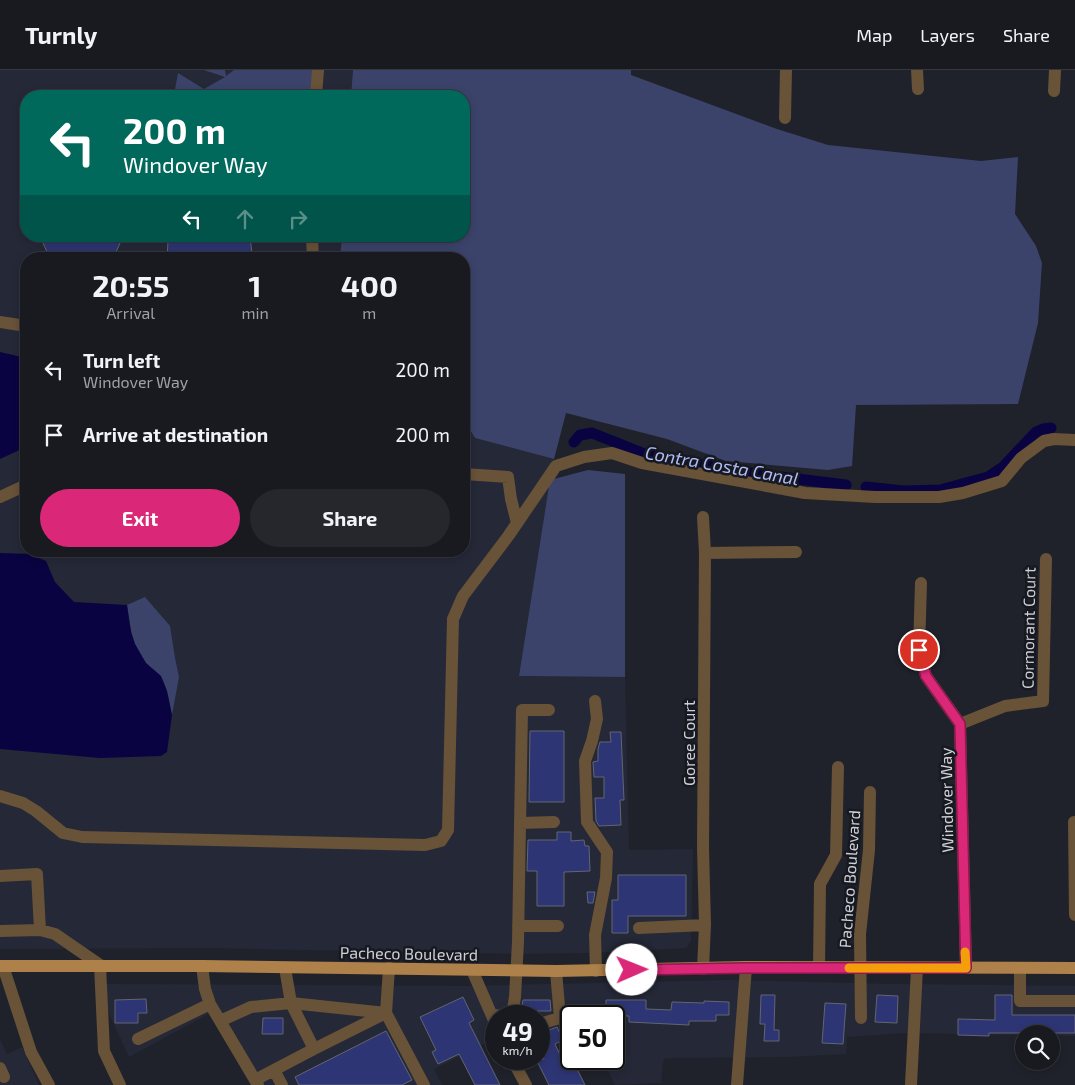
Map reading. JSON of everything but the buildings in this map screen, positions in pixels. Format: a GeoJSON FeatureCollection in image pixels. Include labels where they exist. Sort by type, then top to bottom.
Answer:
{"type":"FeatureCollection","features":[{"type":"Feature","properties":{"kind":"main road","name":"Pacheco Boulevard"},"geometry":{"type":"LineString","coordinates":[[2,966],[100,965],[516,971],[818,967],[1075,968]]}},
{"type":"Feature","properties":{"kind":"street"},"geometry":{"type":"LineString","coordinates":[[316,90],[318,70]]}},
{"type":"Feature","properties":{"kind":"street"},"geometry":{"type":"LineString","coordinates":[[785,118],[786,70]]}},
{"type":"Feature","properties":{"kind":"street"},"geometry":{"type":"LineString","coordinates":[[917,70],[918,89]]}},
{"type":"Feature","properties":{"kind":"street"},"geometry":{"type":"LineString","coordinates":[[1054,91],[1055,70]]}},
{"type":"Feature","properties":{"kind":"street"},"geometry":{"type":"LineString","coordinates":[[0,322],[20,325]]}},
{"type":"Feature","properties":{"kind":"street"},"geometry":{"type":"LineString","coordinates":[[0,796],[22,802],[63,833],[82,837],[425,845],[442,841],[448,830],[453,619],[463,596],[556,466],[584,457],[612,453],[642,463],[805,493],[876,497],[939,497],[962,493],[1002,481],[1021,458],[1044,441],[1054,439],[1075,440]]}},
{"type":"Feature","properties":{"kind":"street"},"geometry":{"type":"LineString","coordinates":[[470,474],[508,477],[517,523]]}},
{"type":"Feature","properties":{"kind":"street"},"geometry":{"type":"LineString","coordinates":[[0,497],[20,488]]}},
{"type":"Feature","properties":{"kind":"street","name":"Goree Court"},"geometry":{"type":"LineString","coordinates":[[703,517],[705,553],[703,968]]}},
{"type":"Feature","properties":{"kind":"street"},"geometry":{"type":"LineString","coordinates":[[705,553],[796,552]]}},
{"type":"Feature","properties":{"kind":"street","name":"Cormorant Court"},"geometry":{"type":"LineString","coordinates":[[960,724],[1005,706],[1043,701],[1046,559]]}},
{"type":"Feature","properties":{"kind":"street","name":"Windover Way"},"geometry":{"type":"LineString","coordinates":[[922,583],[919,650],[926,676],[960,724],[966,968]]}},
{"type":"Feature","properties":{"kind":"street"},"geometry":{"type":"LineString","coordinates":[[595,701],[597,719],[585,761],[587,822],[607,852],[606,878],[595,935],[596,971]]}},
{"type":"Feature","properties":{"kind":"street"},"geometry":{"type":"LineString","coordinates":[[514,1005],[518,926],[522,710],[549,710]]}},
{"type":"Feature","properties":{"kind":"street","name":"Pacheco Boulevard"},"geometry":{"type":"LineString","coordinates":[[818,967],[820,884],[836,855],[838,767]]}},
{"type":"Feature","properties":{"kind":"street","name":"Pacheco Boulevard"},"geometry":{"type":"LineString","coordinates":[[860,968],[860,934],[869,850],[870,792]]}},
{"type":"Feature","properties":{"kind":"street"},"geometry":{"type":"LineString","coordinates":[[520,823],[554,822]]}},
{"type":"Feature","properties":{"kind":"street"},"geometry":{"type":"LineString","coordinates":[[1074,822],[1075,915]]}},
{"type":"Feature","properties":{"kind":"street"},"geometry":{"type":"LineString","coordinates":[[0,876],[37,874],[40,930]]}},
{"type":"Feature","properties":{"kind":"street"},"geometry":{"type":"LineString","coordinates":[[638,928],[704,925]]}},
{"type":"Feature","properties":{"kind":"street"},"geometry":{"type":"LineString","coordinates":[[518,926],[558,926]]}},
{"type":"Feature","properties":{"kind":"street"},"geometry":{"type":"LineString","coordinates":[[0,931],[40,930],[55,934],[100,965],[104,1051],[120,1085]]}},
{"type":"Feature","properties":{"kind":"street"},"geometry":{"type":"LineString","coordinates":[[2,966],[31,1052],[49,1085]]}},
{"type":"Feature","properties":{"kind":"street"},"geometry":{"type":"LineString","coordinates":[[202,966],[205,988],[210,1004],[256,1082],[274,1070],[386,1013]]}},
{"type":"Feature","properties":{"kind":"street"},"geometry":{"type":"LineString","coordinates":[[285,968],[291,1003],[314,1049]]}},
{"type":"Feature","properties":{"kind":"street"},"geometry":{"type":"LineString","coordinates":[[389,968],[386,1013],[424,1085]]}},
{"type":"Feature","properties":{"kind":"street"},"geometry":{"type":"LineString","coordinates":[[737,1085],[746,968]]}},
{"type":"Feature","properties":{"kind":"street"},"geometry":{"type":"LineString","coordinates":[[860,968],[861,1018]]}},
{"type":"Feature","properties":{"kind":"street"},"geometry":{"type":"LineString","coordinates":[[911,1085],[917,968]]}},
{"type":"Feature","properties":{"kind":"street"},"geometry":{"type":"LineString","coordinates":[[1020,968],[1020,1001],[1075,1001]]}},
{"type":"Feature","properties":{"kind":"street"},"geometry":{"type":"LineString","coordinates":[[472,970],[487,1005]]}},
{"type":"Feature","properties":{"kind":"street"},"geometry":{"type":"LineString","coordinates":[[550,1021],[560,1018],[556,971]]}},
{"type":"Feature","properties":{"kind":"street"},"geometry":{"type":"LineString","coordinates":[[220,1021],[250,1007],[291,1003],[386,1013]]}},
{"type":"Feature","properties":{"kind":"street"},"geometry":{"type":"LineString","coordinates":[[138,1039],[210,1004]]}},
{"type":"Feature","properties":{"kind":"street"},"geometry":{"type":"LineString","coordinates":[[274,1070],[282,1085]]}},
{"type":"Feature","properties":{"kind":"street"},"geometry":{"type":"LineString","coordinates":[[518,1070],[526,1085]]}},
{"type":"Feature","properties":{"kind":"shaded area"},"geometry":{"type":"Polygon","coordinates":[[[0,70],[353,70],[351,90],[20,90],[20,242],[341,242],[341,252],[20,252],[20,557],[470,557],[470,430],[475,438],[554,459],[519,676],[625,677],[629,850],[693,849],[691,941],[686,948],[591,953],[517,954],[207,948],[0,949],[0,70]]]}},
{"type":"Feature","properties":{"kind":"shaded area"},"geometry":{"type":"Polygon","coordinates":[[[204,70],[225,70],[226,76],[234,70],[318,70],[316,90],[204,89],[225,77],[204,70]]]}},
{"type":"Feature","properties":{"kind":"shaded area"},"geometry":{"type":"Polygon","coordinates":[[[353,70],[631,70],[631,75],[777,129],[828,145],[981,161],[1018,157],[1015,214],[1036,246],[1042,263],[1038,323],[1018,404],[856,405],[852,466],[828,470],[726,461],[667,439],[566,413],[554,459],[475,438],[470,430],[470,252],[341,252],[341,242],[470,242],[470,90],[351,90],[353,70]]]}},
{"type":"Feature","properties":{"kind":"shaded area"},"geometry":{"type":"Polygon","coordinates":[[[178,73],[204,89],[175,90],[178,73]]]}},
{"type":"Feature","properties":{"kind":"shaded area"},"geometry":{"type":"Polygon","coordinates":[[[0,352],[20,357],[20,450],[0,459],[0,352]]]}},
{"type":"Feature","properties":{"kind":"shaded area"},"geometry":{"type":"Polygon","coordinates":[[[588,470],[625,474],[625,677],[519,676],[550,480],[588,470]]]}},
{"type":"Feature","properties":{"kind":"shaded area"},"geometry":{"type":"Polygon","coordinates":[[[0,553],[20,554],[20,557],[36,557],[46,561],[55,582],[74,602],[127,605],[131,632],[135,644],[146,663],[161,676],[167,691],[172,715],[167,752],[161,756],[100,758],[0,749],[0,553]]]}},
{"type":"Feature","properties":{"kind":"shaded area"},"geometry":{"type":"Polygon","coordinates":[[[145,597],[170,626],[179,677],[172,715],[163,681],[160,675],[142,658],[135,644],[131,628],[127,605],[145,597]]]}},
{"type":"Feature","properties":{"kind":"shaded area"},"geometry":{"type":"Polygon","coordinates":[[[729,980],[1075,986],[1075,1036],[1060,1035],[1060,1025],[1015,1025],[1015,1035],[905,1033],[847,1037],[846,1054],[786,1057],[665,1058],[661,1083],[615,1085],[608,1070],[625,1070],[625,1005],[560,1005],[560,1042],[550,1046],[550,1005],[485,1005],[485,1044],[434,1069],[442,1085],[257,1085],[214,1011],[129,1057],[106,1007],[103,984],[461,986],[729,980]]]}},
{"type":"Feature","properties":{"kind":"shaded area"},"geometry":{"type":"Polygon","coordinates":[[[0,1039],[7,1054],[22,1047],[39,1085],[0,1085],[0,1039]]]}},
{"type":"Feature","properties":{"kind":"waterway","name":"Contra Costa Canal"},"geometry":{"type":"LineString","coordinates":[[866,487],[904,491],[940,490],[988,477],[1003,467],[1036,432],[1051,428]]}},
{"type":"Feature","properties":{"kind":"waterway","name":"Contra Costa Canal"},"geometry":{"type":"LineString","coordinates":[[574,442],[580,435],[592,433],[650,456],[757,474],[846,485]]}},
{"type":"Feature","properties":{"kind":"slow traffic"},"geometry":{"type":"LineString","coordinates":[[849,968],[966,968],[965,952]]}},
{"type":"Feature","properties":{"kind":"route"},"geometry":{"type":"LineString","coordinates":[[632,970],[966,968],[960,724],[926,676],[919,650]]}}]}
